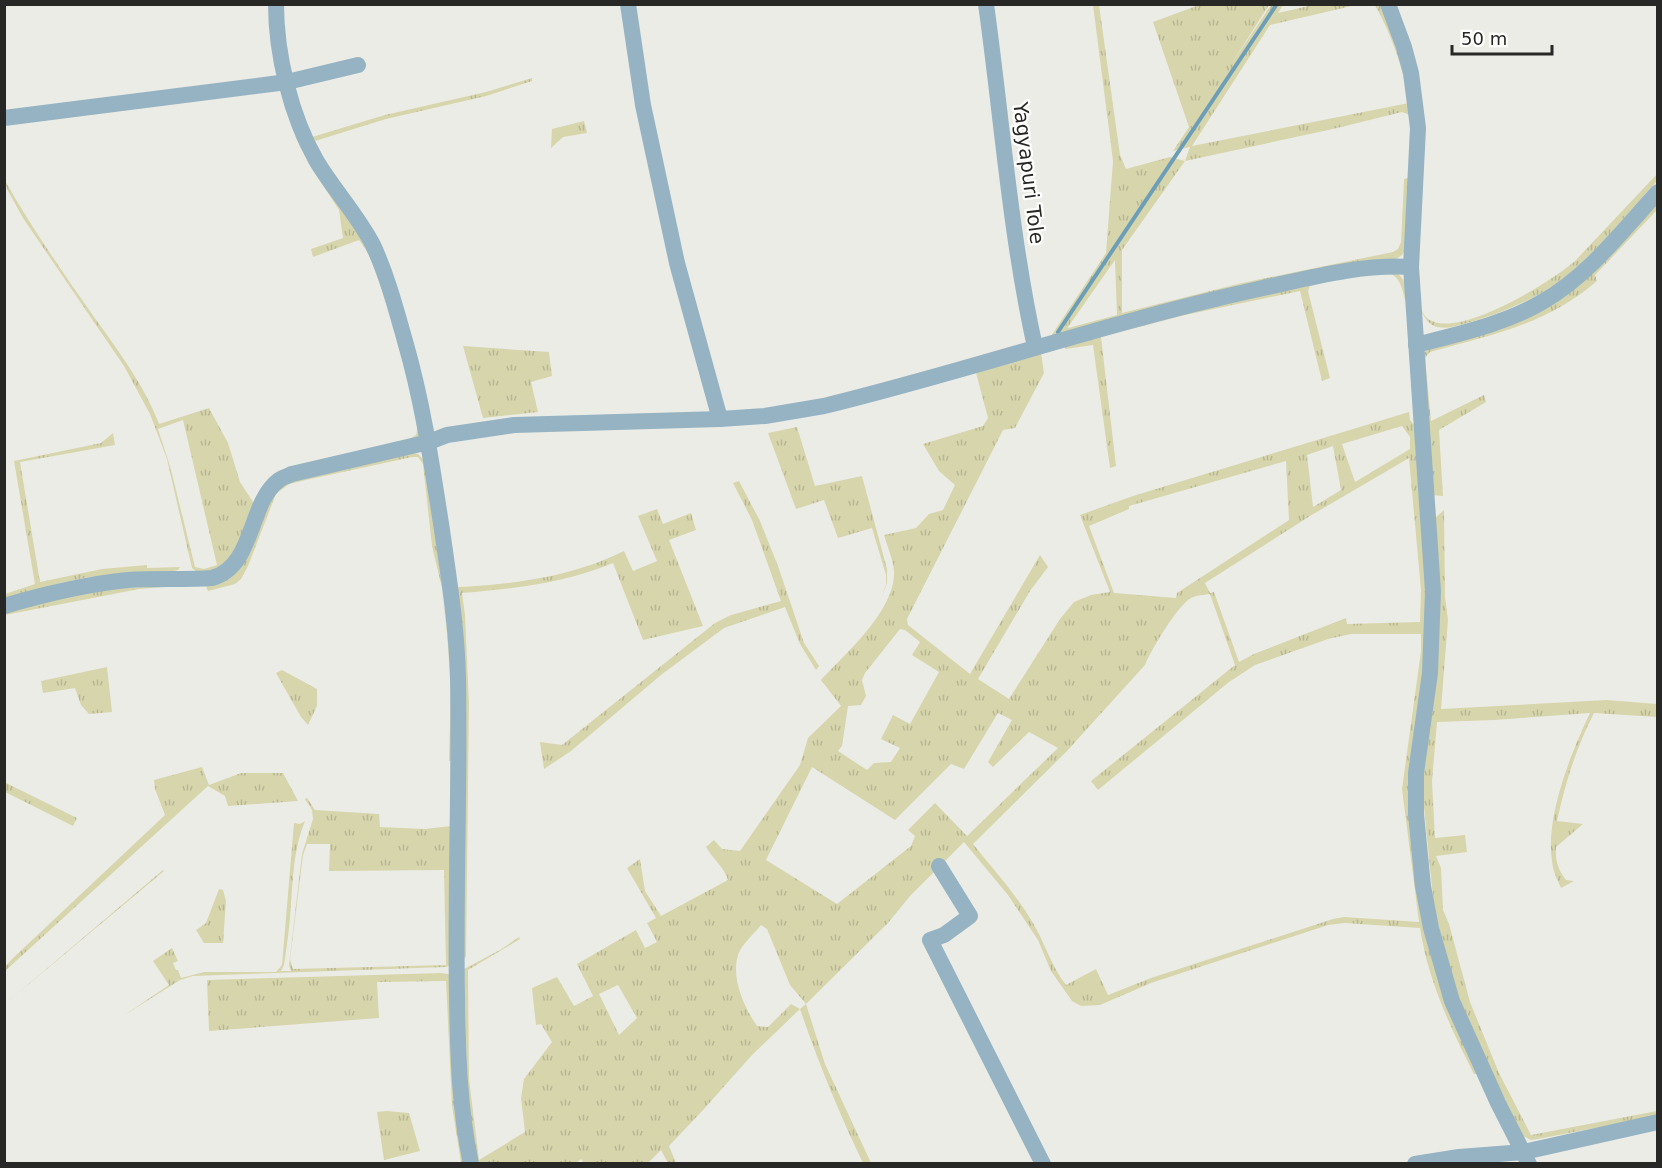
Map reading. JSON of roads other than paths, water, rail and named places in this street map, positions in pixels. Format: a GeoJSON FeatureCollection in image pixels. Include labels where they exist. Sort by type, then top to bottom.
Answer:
{"type":"FeatureCollection","features":[{"type":"Feature","properties":{"kind":"street"},"geometry":{"type":"LineString","coordinates":[[276,4],[279,44],[293,107],[304,137],[373,245],[384,272],[414,374],[429,442],[450,585],[458,677],[456,824],[458,1035],[461,1098],[471,1164]]}},
{"type":"Feature","properties":{"kind":"street"},"geometry":{"type":"LineString","coordinates":[[628,4],[643,105],[670,230],[720,419]]}},
{"type":"Feature","properties":{"kind":"street","name":"Yagyapuri Tole"},"geometry":{"type":"LineString","coordinates":[[986,4],[1000,109],[1008,195],[1035,346]]}},
{"type":"Feature","properties":{"kind":"street"},"geometry":{"type":"LineString","coordinates":[[1388,4],[1411,73],[1418,128],[1411,267],[1432,591],[1430,673],[1416,773],[1416,814],[1423,886],[1434,938],[1452,1001],[1498,1103],[1527,1158]]}},
{"type":"Feature","properties":{"kind":"street"},"geometry":{"type":"LineString","coordinates":[[4,118],[287,82],[358,66]]}},
{"type":"Feature","properties":{"kind":"street"},"geometry":{"type":"LineString","coordinates":[[1416,345],[1497,322],[1541,303],[1568,286],[1603,253],[1658,192]]}},
{"type":"Feature","properties":{"kind":"street"},"geometry":{"type":"LineString","coordinates":[[4,606],[69,589],[128,580],[220,576],[234,565],[263,502],[279,480],[292,474],[429,442],[447,435],[514,425],[765,416],[824,406],[1212,299],[1351,269],[1383,265],[1411,267]]}},
{"type":"Feature","properties":{"kind":"street"},"geometry":{"type":"LineString","coordinates":[[939,867],[970,916],[944,935],[930,940],[1043,1164]]}},
{"type":"Feature","properties":{"kind":"street"},"geometry":{"type":"LineString","coordinates":[[1415,1164],[1459,1157],[1527,1158],[1658,1122]]}},
{"type":"Feature","properties":{"kind":"waterway"},"geometry":{"type":"LineString","coordinates":[[1058,332],[1277,4]]}}]}
